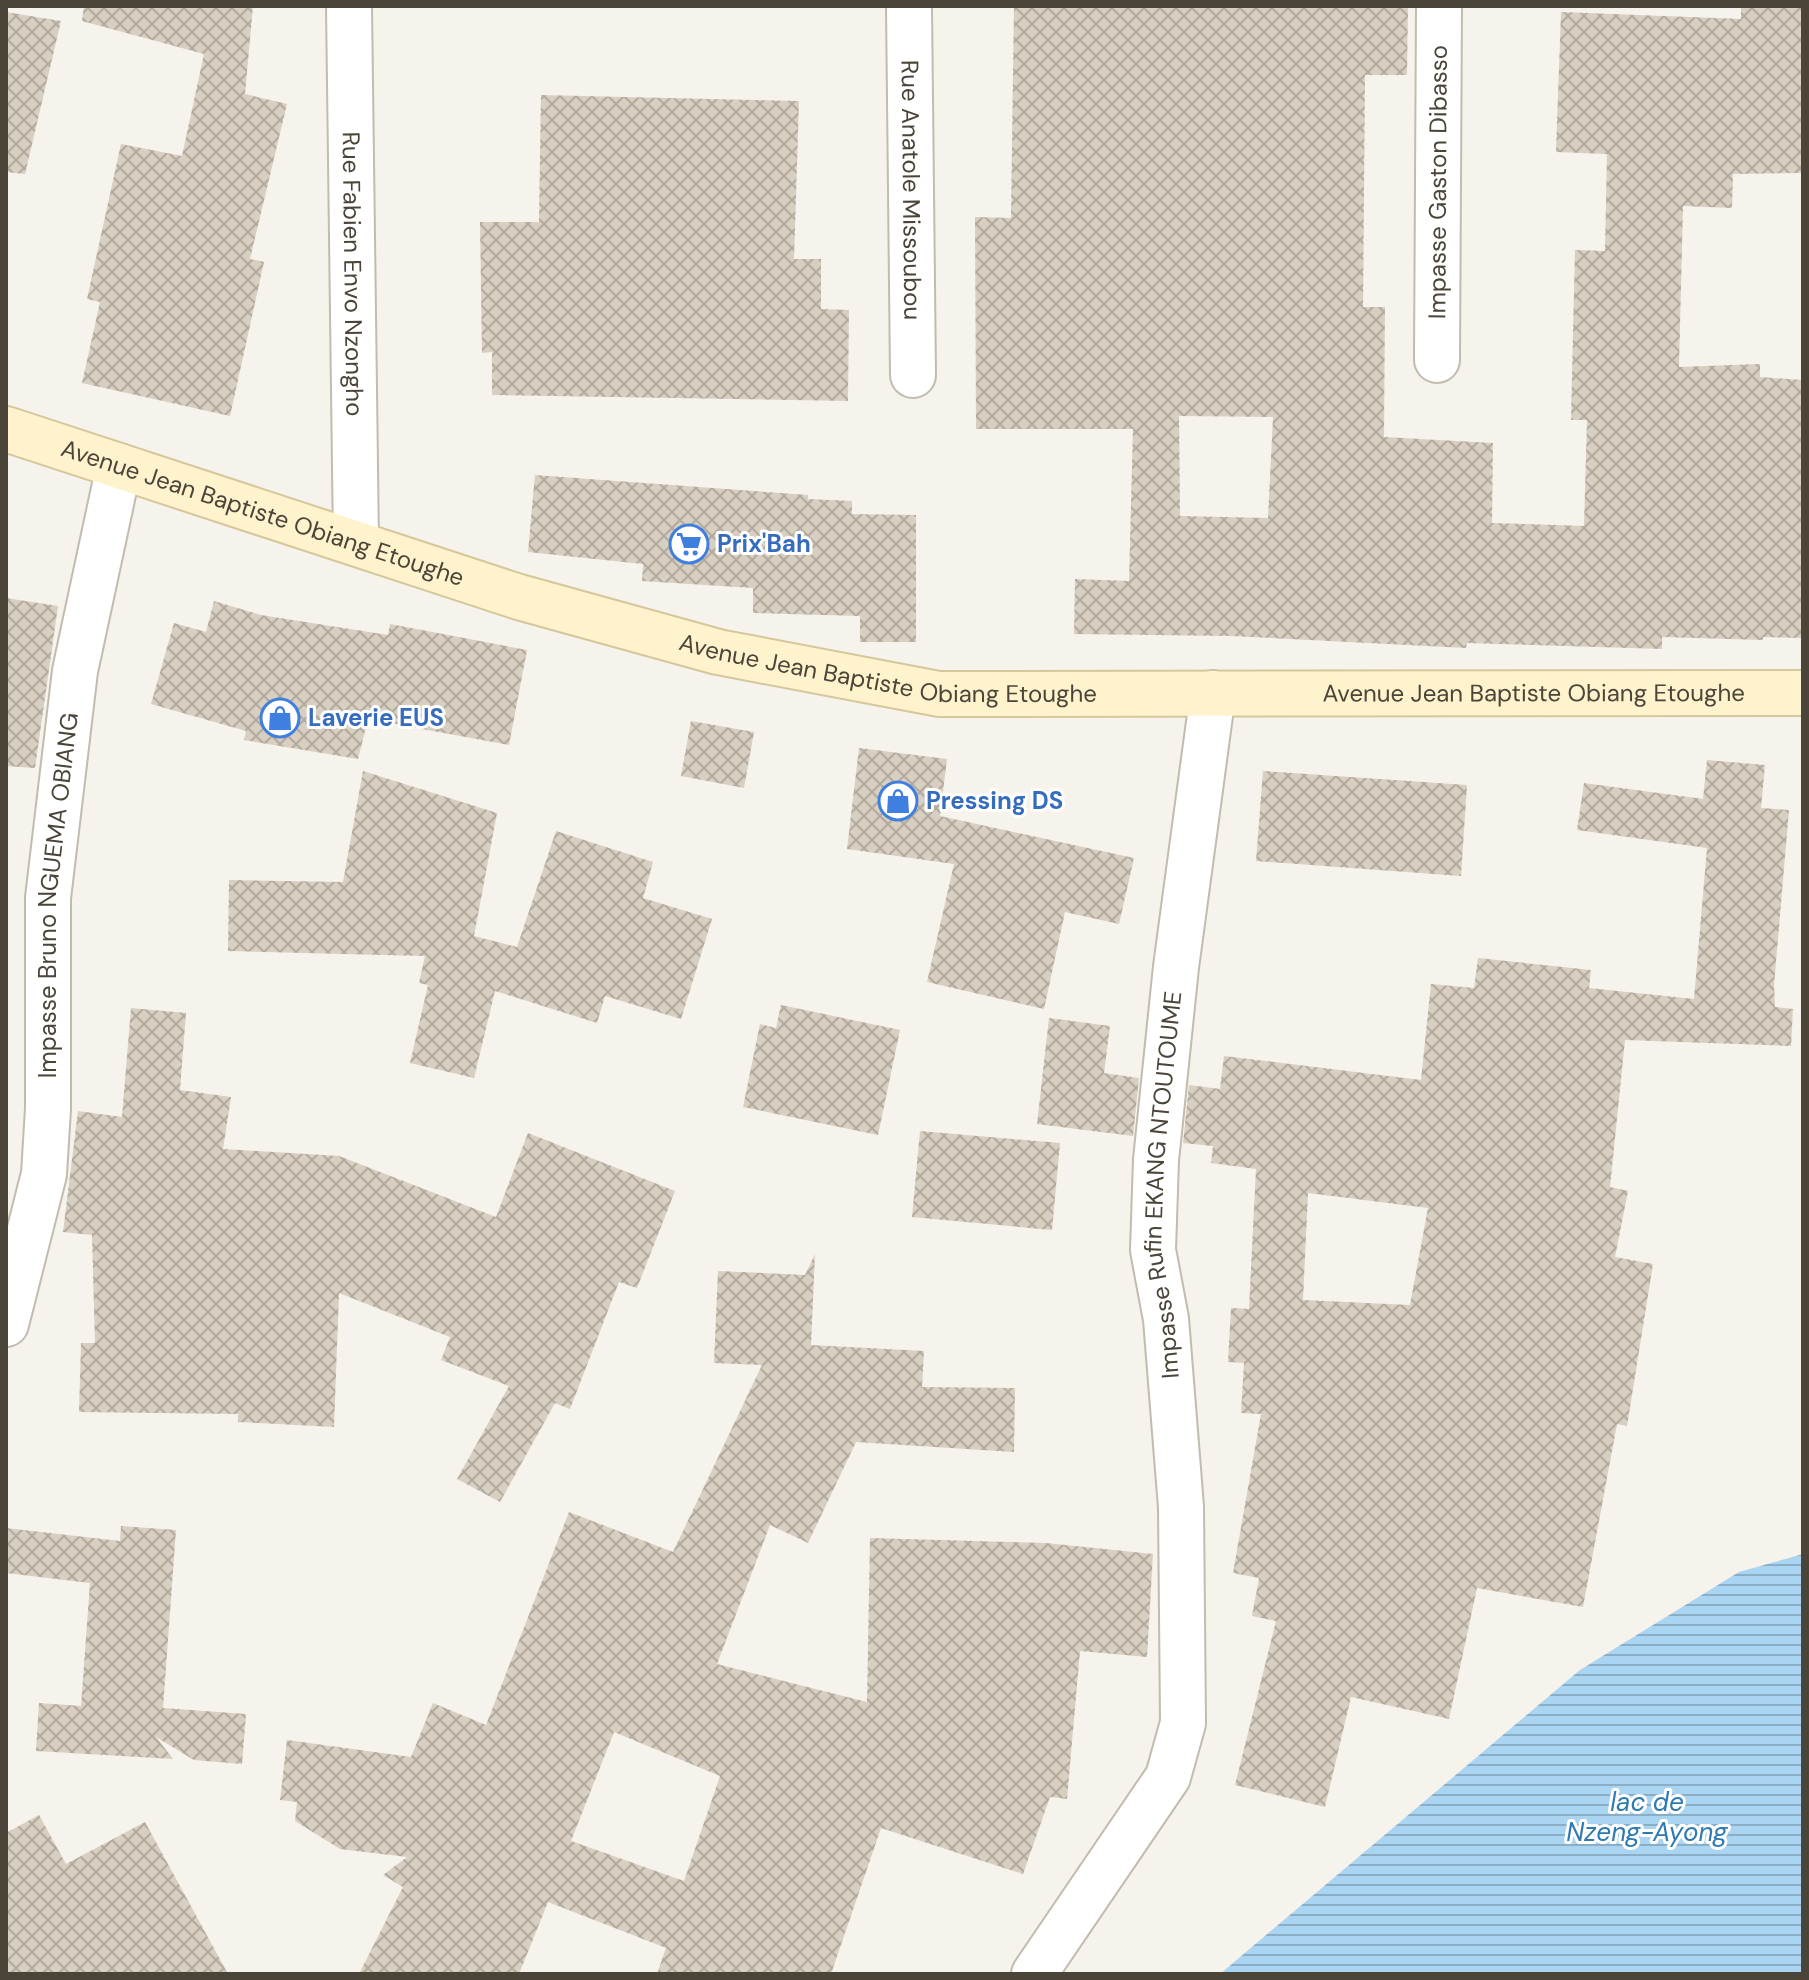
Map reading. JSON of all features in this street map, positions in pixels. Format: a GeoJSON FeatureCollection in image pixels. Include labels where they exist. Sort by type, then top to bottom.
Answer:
{"type":"FeatureCollection","features":[{"type":"Feature","properties":{"kind":"street","name":"Rue Fabien Envo Nzongho"},"geometry":{"type":"LineString","coordinates":[[349,6],[356,543]]}},
{"type":"Feature","properties":{"kind":"street","name":"Rue Anatole Missoubou"},"geometry":{"type":"LineString","coordinates":[[909,6],[913,375]]}},
{"type":"Feature","properties":{"kind":"street","name":"Impasse Gaston Dibasso"},"geometry":{"type":"LineString","coordinates":[[1437,360],[1439,6]]}},
{"type":"Feature","properties":{"kind":"street","name":"Avenue Jean Baptiste Obiang Etoughe"},"geometry":{"type":"LineString","coordinates":[[6,429],[519,597],[718,652],[939,694],[1803,693]]}},
{"type":"Feature","properties":{"kind":"street","name":"Impasse Bruno NGUEMA OBIANG"},"geometry":{"type":"LineString","coordinates":[[6,1324],[44,1174],[48,1109],[50,884],[75,671],[119,466]]}},
{"type":"Feature","properties":{"kind":"street","name":"Impasse Rufin EKANG NTOUTOUME"},"geometry":{"type":"LineString","coordinates":[[1034,1974],[1168,1777],[1183,1723],[1181,1507],[1166,1319],[1153,1250],[1156,1160],[1174,981],[1213,693]]}},
{"type":"Feature","properties":{"kind":"water","name":"lac de Nzeng-Ayong"},"geometry":{"type":"Polygon","coordinates":[[[1803,1554],[1803,1974],[1220,1974],[1580,1670],[1739,1572],[1803,1554]]]}},
{"type":"Feature","properties":{"kind":"building"},"geometry":{"type":"Polygon","coordinates":[[[84,6],[253,6],[245,94],[287,104],[250,259],[264,262],[230,416],[82,383],[100,302],[87,299],[121,144],[182,156],[204,54],[82,21],[84,6]]]}},
{"type":"Feature","properties":{"kind":"building"},"geometry":{"type":"Polygon","coordinates":[[[1014,6],[1408,6],[1407,75],[1365,75],[1363,307],[1385,307],[1384,437],[1493,443],[1492,523],[1584,526],[1587,420],[1571,420],[1575,250],[1605,251],[1607,154],[1556,152],[1561,12],[1741,19],[1741,6],[1803,6],[1803,173],[1733,174],[1732,208],[1683,206],[1679,367],[1760,364],[1760,377],[1803,380],[1803,638],[1662,637],[1662,649],[1467,643],[1466,648],[1231,636],[1074,634],[1075,579],[1129,581],[1133,429],[976,429],[975,217],[1011,218],[1014,6]],[[1179,416],[1180,516],[1268,518],[1273,417],[1179,416]]]}},
{"type":"Feature","properties":{"kind":"building"},"geometry":{"type":"Polygon","coordinates":[[[6,12],[61,21],[25,174],[6,172],[6,12]]]}},
{"type":"Feature","properties":{"kind":"building"},"geometry":{"type":"Polygon","coordinates":[[[541,95],[799,101],[794,259],[821,259],[821,309],[849,310],[848,401],[492,395],[492,352],[482,353],[480,222],[539,222],[541,95]]]}},
{"type":"Feature","properties":{"kind":"building"},"geometry":{"type":"Polygon","coordinates":[[[535,475],[808,495],[808,499],[852,501],[852,514],[916,515],[916,642],[860,642],[860,616],[753,613],[753,588],[642,581],[643,564],[528,552],[535,475]]]}},
{"type":"Feature","properties":{"kind":"building"},"geometry":{"type":"Polygon","coordinates":[[[6,598],[58,606],[35,768],[6,766],[6,598]]]}},
{"type":"Feature","properties":{"kind":"building"},"geometry":{"type":"Polygon","coordinates":[[[214,601],[261,615],[388,635],[390,624],[527,650],[509,745],[368,719],[358,759],[244,740],[246,731],[151,704],[174,623],[206,632],[214,601]]]}},
{"type":"Feature","properties":{"kind":"building"},"geometry":{"type":"Polygon","coordinates":[[[691,721],[754,732],[744,788],[681,776],[691,721]]]}},
{"type":"Feature","properties":{"kind":"building"},"geometry":{"type":"Polygon","coordinates":[[[859,748],[947,759],[940,816],[1134,858],[1119,924],[1065,912],[1044,1009],[927,982],[954,864],[847,849],[859,748]]]}},
{"type":"Feature","properties":{"kind":"building"},"geometry":{"type":"Polygon","coordinates":[[[1707,760],[1765,765],[1761,808],[1789,810],[1774,985],[1775,1007],[1793,1009],[1791,1046],[1625,1040],[1610,1187],[1628,1191],[1615,1257],[1653,1264],[1627,1426],[1617,1424],[1583,1607],[1477,1588],[1449,1719],[1351,1697],[1325,1807],[1235,1785],[1276,1621],[1252,1616],[1259,1578],[1233,1573],[1261,1414],[1241,1413],[1244,1363],[1228,1362],[1231,1308],[1249,1309],[1256,1169],[1211,1163],[1213,1146],[1183,1143],[1189,1085],[1220,1089],[1224,1056],[1421,1080],[1431,984],[1474,988],[1478,958],[1591,970],[1589,988],[1694,999],[1707,848],[1577,830],[1584,783],[1703,799],[1707,760]],[[1308,1193],[1303,1300],[1410,1305],[1428,1208],[1308,1193]]]}},
{"type":"Feature","properties":{"kind":"building"},"geometry":{"type":"Polygon","coordinates":[[[363,771],[497,813],[474,936],[517,947],[556,831],[653,862],[643,898],[712,919],[681,1019],[605,996],[597,1023],[495,991],[474,1078],[410,1063],[428,985],[419,983],[425,956],[228,951],[229,880],[343,882],[363,771]]]}},
{"type":"Feature","properties":{"kind":"building"},"geometry":{"type":"Polygon","coordinates":[[[1263,771],[1467,785],[1461,876],[1256,861],[1263,771]]]}},
{"type":"Feature","properties":{"kind":"building"},"geometry":{"type":"Polygon","coordinates":[[[781,1005],[900,1030],[878,1135],[743,1107],[760,1024],[776,1028],[781,1005]]]}},
{"type":"Feature","properties":{"kind":"building"},"geometry":{"type":"Polygon","coordinates":[[[131,1008],[186,1013],[180,1090],[231,1097],[223,1149],[339,1156],[496,1217],[528,1133],[675,1191],[637,1288],[619,1282],[570,1409],[555,1403],[500,1502],[457,1479],[509,1386],[441,1360],[450,1337],[339,1293],[334,1427],[238,1422],[238,1414],[79,1412],[81,1343],[95,1343],[92,1235],[63,1232],[78,1111],[122,1117],[131,1008]]]}},
{"type":"Feature","properties":{"kind":"building"},"geometry":{"type":"Polygon","coordinates":[[[1049,1018],[1110,1026],[1104,1073],[1139,1078],[1133,1136],[1037,1124],[1049,1018]]]}},
{"type":"Feature","properties":{"kind":"building"},"geometry":{"type":"Polygon","coordinates":[[[920,1131],[1060,1143],[1052,1230],[912,1217],[920,1131]]]}},
{"type":"Feature","properties":{"kind":"building"},"geometry":{"type":"Polygon","coordinates":[[[815,1254],[811,1345],[924,1351],[922,1387],[1015,1388],[1014,1452],[856,1442],[808,1543],[770,1525],[717,1664],[867,1702],[870,1538],[1046,1543],[1153,1554],[1147,1657],[1080,1651],[1067,1799],[1050,1797],[1023,1874],[881,1828],[831,1974],[657,1974],[666,1948],[548,1902],[519,1974],[359,1974],[403,1887],[383,1875],[407,1857],[340,1849],[295,1821],[297,1802],[280,1800],[287,1740],[411,1757],[433,1703],[486,1725],[569,1512],[673,1552],[762,1365],[714,1363],[718,1271],[805,1275],[815,1254]],[[614,1732],[571,1841],[684,1881],[720,1776],[614,1732]]]}},
{"type":"Feature","properties":{"kind":"building"},"geometry":{"type":"Polygon","coordinates":[[[121,1526],[176,1530],[163,1708],[246,1714],[242,1764],[194,1760],[156,1737],[173,1759],[36,1751],[39,1703],[81,1706],[90,1583],[6,1573],[6,1528],[120,1541],[121,1526]]]}},
{"type":"Feature","properties":{"kind":"building"},"geometry":{"type":"Polygon","coordinates":[[[39,1815],[66,1864],[145,1822],[228,1974],[6,1974],[6,1833],[39,1815]]]}},
{"type":"Feature","properties":{"kind":"place","name":"Prix'Bah"},"geometry":{"type":"Point","coordinates":[689,544]}},
{"type":"Feature","properties":{"kind":"place","name":"Laverie EUS"},"geometry":{"type":"Point","coordinates":[280,718]}},
{"type":"Feature","properties":{"kind":"place","name":"Pressing DS"},"geometry":{"type":"Point","coordinates":[898,801]}}]}
